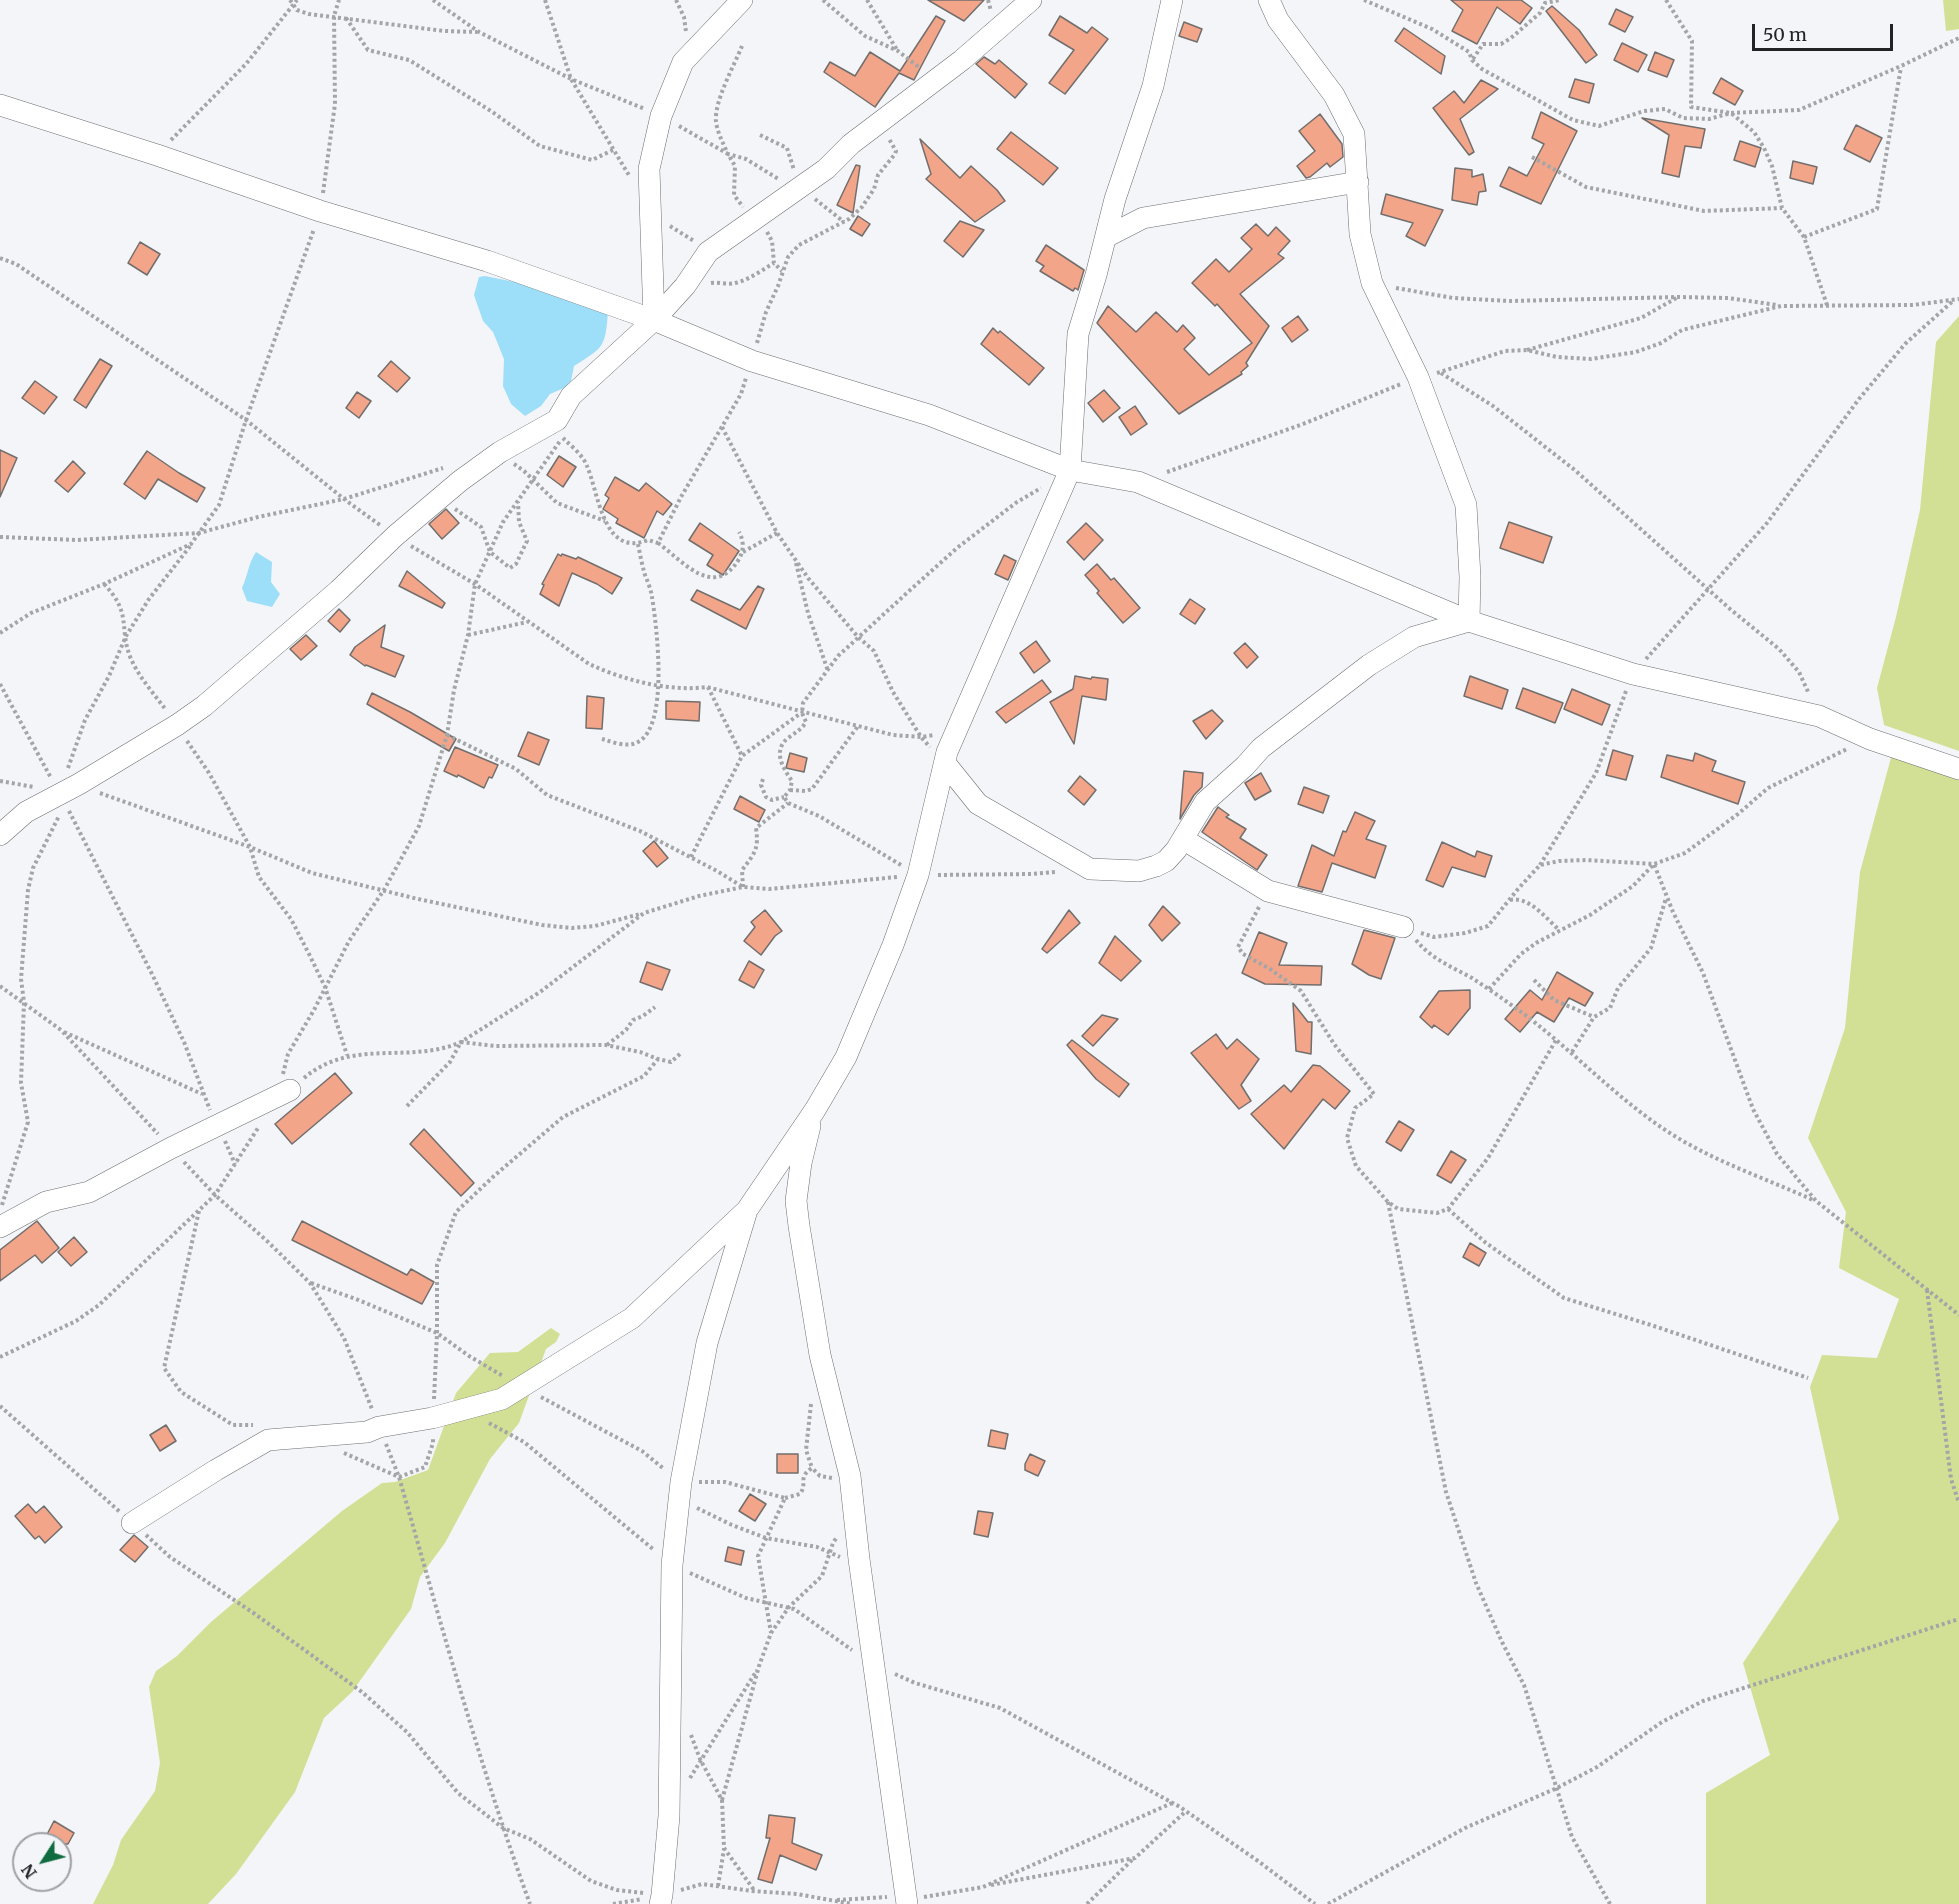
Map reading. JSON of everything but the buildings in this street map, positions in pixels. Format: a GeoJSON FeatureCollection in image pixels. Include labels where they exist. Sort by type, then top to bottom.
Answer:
{"type":"FeatureCollection","features":[{"type":"Feature","properties":{"kind":"street"},"geometry":{"type":"LineString","coordinates":[[654,320],[649,169],[661,116],[683,63],[742,0]]}},
{"type":"Feature","properties":{"kind":"street"},"geometry":{"type":"LineString","coordinates":[[0,835],[26,812],[177,725],[204,706],[339,590],[394,536],[445,494],[500,452],[557,420],[571,396],[654,320],[685,286],[708,252],[826,169],[851,144],[939,78],[1031,0]]}},
{"type":"Feature","properties":{"kind":"street"},"geometry":{"type":"LineString","coordinates":[[132,1523],[268,1440],[367,1432],[380,1427],[432,1418],[502,1399],[632,1318],[747,1210],[815,1110],[846,1057],[893,945],[918,875],[955,731],[1070,470],[1078,334],[1115,199],[1153,86],[1172,0]]}},
{"type":"Feature","properties":{"kind":"street"},"geometry":{"type":"LineString","coordinates":[[1269,0],[1278,20],[1334,95],[1354,134],[1360,234],[1372,283],[1418,376],[1466,505],[1470,577],[1469,621]]}},
{"type":"Feature","properties":{"kind":"street"},"geometry":{"type":"LineString","coordinates":[[0,105],[157,155],[320,211],[487,261],[654,320],[752,361],[929,416],[1070,470],[1138,482],[1469,621],[1633,674],[1819,716],[1870,739],[1959,770]]}},
{"type":"Feature","properties":{"kind":"street"},"geometry":{"type":"LineString","coordinates":[[1106,237],[1143,218],[1358,182]]}},
{"type":"Feature","properties":{"kind":"street"},"geometry":{"type":"LineString","coordinates":[[945,763],[978,804],[1090,869],[1139,872],[1166,861],[1183,839],[1204,802],[1245,766],[1261,748],[1368,665],[1414,637],[1469,621]]}},
{"type":"Feature","properties":{"kind":"street"},"geometry":{"type":"LineString","coordinates":[[1183,839],[1268,891],[1403,927]]}},
{"type":"Feature","properties":{"kind":"street"},"geometry":{"type":"LineString","coordinates":[[0,1227],[46,1202],[89,1192],[171,1148],[290,1090]]}},
{"type":"Feature","properties":{"kind":"street"},"geometry":{"type":"LineString","coordinates":[[815,1110],[801,1162],[796,1201],[820,1355],[850,1476],[907,1902]]}},
{"type":"Feature","properties":{"kind":"street"},"geometry":{"type":"LineString","coordinates":[[661,1900],[669,1816],[672,1565],[681,1482],[707,1343],[747,1210]]}},
{"type":"Feature","properties":{"kind":"path"},"geometry":{"type":"LineString","coordinates":[[157,155],[246,64],[291,2],[297,0]]}},
{"type":"Feature","properties":{"kind":"path"},"geometry":{"type":"LineString","coordinates":[[0,1213],[28,1122],[21,1083],[24,1002],[21,979],[27,926],[28,890],[33,868],[60,815],[60,794],[85,720],[126,636],[149,599],[219,505],[246,420],[320,211],[335,105],[334,16],[339,0]]}},
{"type":"Feature","properties":{"kind":"path"},"geometry":{"type":"LineString","coordinates":[[433,0],[479,32],[571,79],[661,116],[728,153],[746,159],[782,181],[800,187],[844,222]]}},
{"type":"Feature","properties":{"kind":"path"},"geometry":{"type":"LineString","coordinates":[[545,0],[571,79],[632,181]]}},
{"type":"Feature","properties":{"kind":"path"},"geometry":{"type":"LineString","coordinates":[[823,0],[865,36],[898,51],[914,64],[939,78]]}},
{"type":"Feature","properties":{"kind":"path"},"geometry":{"type":"LineString","coordinates":[[867,0],[898,51]]}},
{"type":"Feature","properties":{"kind":"path"},"geometry":{"type":"LineString","coordinates":[[1364,0],[1432,29],[1469,52],[1472,60],[1482,69],[1573,120],[1599,126],[1644,111],[1665,109],[1683,118],[1709,119],[1731,113]]}},
{"type":"Feature","properties":{"kind":"path"},"geometry":{"type":"LineString","coordinates":[[1472,60],[1483,44],[1501,44],[1540,13],[1545,3],[1560,0]]}},
{"type":"Feature","properties":{"kind":"path"},"geometry":{"type":"LineString","coordinates":[[1666,0],[1692,41],[1691,107],[1731,113],[1799,110],[1959,38]]}},
{"type":"Feature","properties":{"kind":"path"},"geometry":{"type":"LineString","coordinates":[[291,2],[297,10],[309,14],[424,29],[479,32]]}},
{"type":"Feature","properties":{"kind":"path"},"geometry":{"type":"LineString","coordinates":[[346,18],[368,50],[409,60],[491,111],[540,146],[592,160],[613,150]]}},
{"type":"Feature","properties":{"kind":"path"},"geometry":{"type":"LineString","coordinates":[[742,46],[719,102],[716,120],[719,135],[735,166],[734,195],[770,234],[774,263],[782,271]]}},
{"type":"Feature","properties":{"kind":"path"},"geometry":{"type":"LineString","coordinates":[[1804,237],[1877,209],[1901,66]]}},
{"type":"Feature","properties":{"kind":"path"},"geometry":{"type":"LineString","coordinates":[[1731,113],[1754,132],[1764,148],[1772,166],[1782,208],[1804,237],[1827,305]]}},
{"type":"Feature","properties":{"kind":"path"},"geometry":{"type":"LineString","coordinates":[[760,135],[787,148],[800,187]]}},
{"type":"Feature","properties":{"kind":"path"},"geometry":{"type":"LineString","coordinates":[[1532,157],[1586,187],[1704,212],[1782,208]]}},
{"type":"Feature","properties":{"kind":"path"},"geometry":{"type":"LineString","coordinates":[[649,208],[670,226],[708,252]]}},
{"type":"Feature","properties":{"kind":"path"},"geometry":{"type":"LineString","coordinates":[[0,258],[16,264],[246,420],[394,536],[475,584],[589,664],[609,673],[658,685],[688,689],[708,687],[893,735],[921,737],[955,731]]}},
{"type":"Feature","properties":{"kind":"path"},"geometry":{"type":"LineString","coordinates":[[685,286],[723,282],[732,284],[743,281],[774,263]]}},
{"type":"Feature","properties":{"kind":"path"},"geometry":{"type":"LineString","coordinates":[[1372,283],[1453,298],[1510,301],[1728,297],[1781,306],[1913,305],[1959,299]]}},
{"type":"Feature","properties":{"kind":"path"},"geometry":{"type":"LineString","coordinates":[[1138,482],[1303,424],[1418,376],[1441,373],[1505,351],[1527,350],[1641,318],[1678,297]]}},
{"type":"Feature","properties":{"kind":"path"},"geometry":{"type":"LineString","coordinates":[[1403,927],[1434,937],[1465,933],[1488,926],[1540,865],[1596,773],[1633,674],[1767,523],[1905,344],[1953,301]]}},
{"type":"Feature","properties":{"kind":"path"},"geometry":{"type":"LineString","coordinates":[[1527,350],[1557,357],[1591,359],[1636,352],[1661,343],[1682,330],[1781,306]]}},
{"type":"Feature","properties":{"kind":"path"},"geometry":{"type":"LineString","coordinates":[[1441,373],[1493,406],[1576,471],[1708,590],[1779,649],[1799,672],[1819,716]]}},
{"type":"Feature","properties":{"kind":"path"},"geometry":{"type":"LineString","coordinates":[[557,420],[562,437],[503,522],[475,584],[468,635],[454,690],[447,735],[419,826],[384,890],[349,941],[288,1053],[283,1074],[290,1090],[319,1068],[347,1056],[432,1050],[450,1047],[461,1042],[540,992],[644,913]]}},
{"type":"Feature","properties":{"kind":"path"},"geometry":{"type":"LineString","coordinates":[[722,427],[777,533],[808,578],[858,637],[874,651],[893,692],[921,737],[945,763]]}},
{"type":"Feature","properties":{"kind":"path"},"geometry":{"type":"LineString","coordinates":[[500,452],[557,503],[606,522]]}},
{"type":"Feature","properties":{"kind":"path"},"geometry":{"type":"LineString","coordinates":[[0,537],[78,540],[199,533],[258,517],[344,499],[447,466]]}},
{"type":"Feature","properties":{"kind":"path"},"geometry":{"type":"LineString","coordinates":[[433,471],[455,508],[481,527],[490,552],[510,568],[516,564],[526,542],[519,522],[518,502]]}},
{"type":"Feature","properties":{"kind":"path"},"geometry":{"type":"LineString","coordinates":[[763,779],[761,785],[766,797],[772,800],[784,797],[790,790],[792,781],[779,758],[780,752],[785,741],[803,727],[806,722],[802,713],[803,704],[838,656],[957,548],[1017,502],[1043,486]]}},
{"type":"Feature","properties":{"kind":"path"},"geometry":{"type":"LineString","coordinates":[[739,532],[743,539],[743,553]]}},
{"type":"Feature","properties":{"kind":"path"},"geometry":{"type":"LineString","coordinates":[[658,543],[702,576],[711,578],[725,575],[732,570],[743,553],[777,533]]}},
{"type":"Feature","properties":{"kind":"path"},"geometry":{"type":"LineString","coordinates":[[0,633],[31,613],[104,584],[191,544]]}},
{"type":"Feature","properties":{"kind":"path"},"geometry":{"type":"LineString","coordinates":[[602,740],[628,745],[637,743],[652,729],[656,712],[658,685],[652,595],[638,544]]}},
{"type":"Feature","properties":{"kind":"path"},"geometry":{"type":"LineString","coordinates":[[795,559],[808,613],[828,672]]}},
{"type":"Feature","properties":{"kind":"path"},"geometry":{"type":"LineString","coordinates":[[104,584],[122,608],[130,658],[209,773],[250,847],[259,877],[291,919],[325,987],[347,1056]]}},
{"type":"Feature","properties":{"kind":"path"},"geometry":{"type":"LineString","coordinates":[[468,635],[528,622]]}},
{"type":"Feature","properties":{"kind":"path"},"geometry":{"type":"LineString","coordinates":[[0,684],[60,794],[153,976],[184,1042],[203,1094],[235,1164]]}},
{"type":"Feature","properties":{"kind":"path"},"geometry":{"type":"LineString","coordinates":[[708,687],[742,756]]}},
{"type":"Feature","properties":{"kind":"path"},"geometry":{"type":"LineString","coordinates":[[691,857],[742,756],[802,713]]}},
{"type":"Feature","properties":{"kind":"path"},"geometry":{"type":"LineString","coordinates":[[790,790],[812,789],[858,726]]}},
{"type":"Feature","properties":{"kind":"path"},"geometry":{"type":"LineString","coordinates":[[447,735],[516,769],[547,795],[640,831],[743,887]]}},
{"type":"Feature","properties":{"kind":"path"},"geometry":{"type":"LineString","coordinates":[[1540,865],[1559,861],[1586,860],[1654,864],[1684,853],[1738,814],[1768,788],[1870,739]]}},
{"type":"Feature","properties":{"kind":"path"},"geometry":{"type":"LineString","coordinates":[[0,782],[25,785],[60,794]]}},
{"type":"Feature","properties":{"kind":"path"},"geometry":{"type":"LineString","coordinates":[[97,792],[250,847],[312,873],[542,925],[572,928],[595,926],[699,896],[743,887],[768,889],[918,875],[1032,874],[1090,869]]}},
{"type":"Feature","properties":{"kind":"path"},"geometry":{"type":"LineString","coordinates":[[784,797],[788,803],[819,816],[918,875]]}},
{"type":"Feature","properties":{"kind":"path"},"geometry":{"type":"LineString","coordinates":[[743,887],[742,870],[754,855],[758,845],[756,828],[788,803]]}},
{"type":"Feature","properties":{"kind":"path"},"geometry":{"type":"LineString","coordinates":[[1654,864],[1703,973],[1753,1109],[1777,1154],[1816,1201],[1959,1315]]}},
{"type":"Feature","properties":{"kind":"path"},"geometry":{"type":"LineString","coordinates":[[1489,989],[1521,954],[1559,930],[1590,915],[1633,886],[1654,864]]}},
{"type":"Feature","properties":{"kind":"path"},"geometry":{"type":"LineString","coordinates":[[1268,891],[1238,947],[1243,954],[1270,969],[1301,992],[1334,1044],[1374,1094],[1355,1108],[1347,1138],[1356,1166],[1388,1202],[1398,1209],[1437,1213],[1448,1209],[1488,1158],[1556,1040]]}},
{"type":"Feature","properties":{"kind":"path"},"geometry":{"type":"LineString","coordinates":[[1572,1052],[1594,1017],[1610,1008],[1618,988],[1651,948],[1667,896]]}},
{"type":"Feature","properties":{"kind":"path"},"geometry":{"type":"LineString","coordinates":[[1509,900],[1518,898],[1536,908],[1559,930]]}},
{"type":"Feature","properties":{"kind":"path"},"geometry":{"type":"LineString","coordinates":[[1403,927],[1426,952],[1489,989],[1572,1052],[1636,1109],[1673,1134],[1696,1148],[1816,1201]]}},
{"type":"Feature","properties":{"kind":"path"},"geometry":{"type":"LineString","coordinates":[[1534,980],[1554,1000],[1594,1017]]}},
{"type":"Feature","properties":{"kind":"path"},"geometry":{"type":"LineString","coordinates":[[0,986],[61,1030],[214,1196],[267,1241],[310,1283],[344,1338],[399,1477],[464,1705],[530,1904]]}},
{"type":"Feature","properties":{"kind":"path"},"geometry":{"type":"LineString","coordinates":[[606,1045],[626,1030],[633,1020],[655,1007]]}},
{"type":"Feature","properties":{"kind":"path"},"geometry":{"type":"LineString","coordinates":[[61,1030],[203,1094]]}},
{"type":"Feature","properties":{"kind":"path"},"geometry":{"type":"LineString","coordinates":[[461,1042],[495,1046],[606,1045],[640,1052],[671,1062],[681,1053]]}},
{"type":"Feature","properties":{"kind":"path"},"geometry":{"type":"LineString","coordinates":[[407,1106],[450,1062],[461,1042]]}},
{"type":"Feature","properties":{"kind":"path"},"geometry":{"type":"LineString","coordinates":[[337,1450],[399,1477],[425,1467],[433,1443],[432,1418],[438,1333],[437,1265],[456,1212],[563,1117],[644,1076],[658,1059]]}},
{"type":"Feature","properties":{"kind":"path"},"geometry":{"type":"LineString","coordinates":[[0,1356],[76,1321],[99,1305],[214,1196],[263,1120]]}},
{"type":"Feature","properties":{"kind":"path"},"geometry":{"type":"LineString","coordinates":[[1388,1202],[1446,1492],[1476,1582],[1524,1685],[1572,1837],[1610,1904]]}},
{"type":"Feature","properties":{"kind":"path"},"geometry":{"type":"LineString","coordinates":[[1448,1209],[1486,1243],[1564,1298],[1808,1378]]}},
{"type":"Feature","properties":{"kind":"path"},"geometry":{"type":"LineString","coordinates":[[199,1210],[164,1368],[181,1392],[233,1425],[257,1425]]}},
{"type":"Feature","properties":{"kind":"path"},"geometry":{"type":"LineString","coordinates":[[310,1283],[356,1299],[438,1333],[469,1356],[522,1387],[642,1451],[681,1482],[695,1507],[766,1538],[817,1547],[861,1567]]}},
{"type":"Feature","properties":{"kind":"path"},"geometry":{"type":"LineString","coordinates":[[1927,1289],[1951,1479],[1959,1503]]}},
{"type":"Feature","properties":{"kind":"path"},"geometry":{"type":"LineString","coordinates":[[813,1396],[806,1450],[813,1468],[820,1476],[826,1478],[850,1476]]}},
{"type":"Feature","properties":{"kind":"path"},"geometry":{"type":"LineString","coordinates":[[0,1406],[170,1557],[255,1614],[362,1692],[407,1732],[458,1793],[503,1828],[530,1839],[591,1881],[617,1890],[661,1900]]}},
{"type":"Feature","properties":{"kind":"path"},"geometry":{"type":"LineString","coordinates":[[681,1482],[725,1482],[785,1498],[800,1494],[803,1490],[802,1478],[813,1468]]}},
{"type":"Feature","properties":{"kind":"path"},"geometry":{"type":"LineString","coordinates":[[771,1634],[759,1556],[785,1498]]}},
{"type":"Feature","properties":{"kind":"path"},"geometry":{"type":"LineString","coordinates":[[718,1886],[724,1848],[722,1800],[759,1666],[771,1634],[789,1607],[822,1576],[833,1543],[855,1515]]}},
{"type":"Feature","properties":{"kind":"path"},"geometry":{"type":"LineString","coordinates":[[1328,1904],[1465,1828],[1557,1788],[1597,1767],[1662,1722],[1702,1701],[1959,1619]]}},
{"type":"Feature","properties":{"kind":"path"},"geometry":{"type":"LineString","coordinates":[[685,1787],[700,1759],[759,1666]]}},
{"type":"Feature","properties":{"kind":"path"},"geometry":{"type":"LineString","coordinates":[[688,1727],[700,1759],[722,1800]]}},
{"type":"Feature","properties":{"kind":"path"},"geometry":{"type":"LineString","coordinates":[[983,1887],[1173,1803]]}},
{"type":"Feature","properties":{"kind":"path"},"geometry":{"type":"LineString","coordinates":[[1087,1904],[1186,1811]]}},
{"type":"Feature","properties":{"kind":"path"},"geometry":{"type":"LineString","coordinates":[[724,1848],[755,1891]]}},
{"type":"Feature","properties":{"kind":"path"},"geometry":{"type":"LineString","coordinates":[[837,1900],[883,1897],[907,1902],[1135,1858]]}},
{"type":"Feature","properties":{"kind":"path"},"geometry":{"type":"LineString","coordinates":[[613,1904],[661,1900],[702,1884],[797,1894],[852,1904]]}},
{"type":"Feature","properties":{"kind":"green space"},"geometry":{"type":"Polygon","coordinates":[[[1943,0],[1959,0],[1959,29],[1946,31],[1943,0]]]}},
{"type":"Feature","properties":{"kind":"green space"},"geometry":{"type":"Polygon","coordinates":[[[1959,316],[1959,751],[1884,725],[1877,688],[1920,510],[1936,342],[1959,316]]]}},
{"type":"Feature","properties":{"kind":"green space"},"geometry":{"type":"Polygon","coordinates":[[[1892,754],[1959,777],[1959,1904],[1706,1904],[1706,1793],[1770,1755],[1743,1663],[1839,1519],[1810,1387],[1822,1355],[1877,1358],[1899,1299],[1839,1268],[1846,1212],[1808,1138],[1845,1028],[1860,872],[1892,754]]]}},
{"type":"Feature","properties":{"kind":"green space"},"geometry":{"type":"Polygon","coordinates":[[[551,1328],[560,1334],[556,1342],[546,1349],[519,1423],[490,1459],[445,1543],[420,1577],[411,1609],[352,1692],[324,1718],[295,1792],[236,1874],[208,1904],[93,1904],[113,1865],[121,1840],[155,1791],[160,1763],[149,1687],[156,1671],[177,1656],[211,1622],[342,1511],[382,1483],[395,1482],[428,1470],[456,1393],[490,1353],[518,1352],[551,1328]]]}},
{"type":"Feature","properties":{"kind":"water"},"geometry":{"type":"Polygon","coordinates":[[[485,276],[525,284],[608,312],[606,333],[601,345],[592,355],[574,366],[571,381],[564,388],[550,394],[541,406],[525,416],[511,404],[503,386],[504,359],[493,332],[483,321],[474,295],[479,277],[485,276]]]}},
{"type":"Feature","properties":{"kind":"water"},"geometry":{"type":"Polygon","coordinates":[[[256,552],[272,562],[271,582],[280,594],[272,607],[247,601],[242,588],[256,552]]]}}]}
